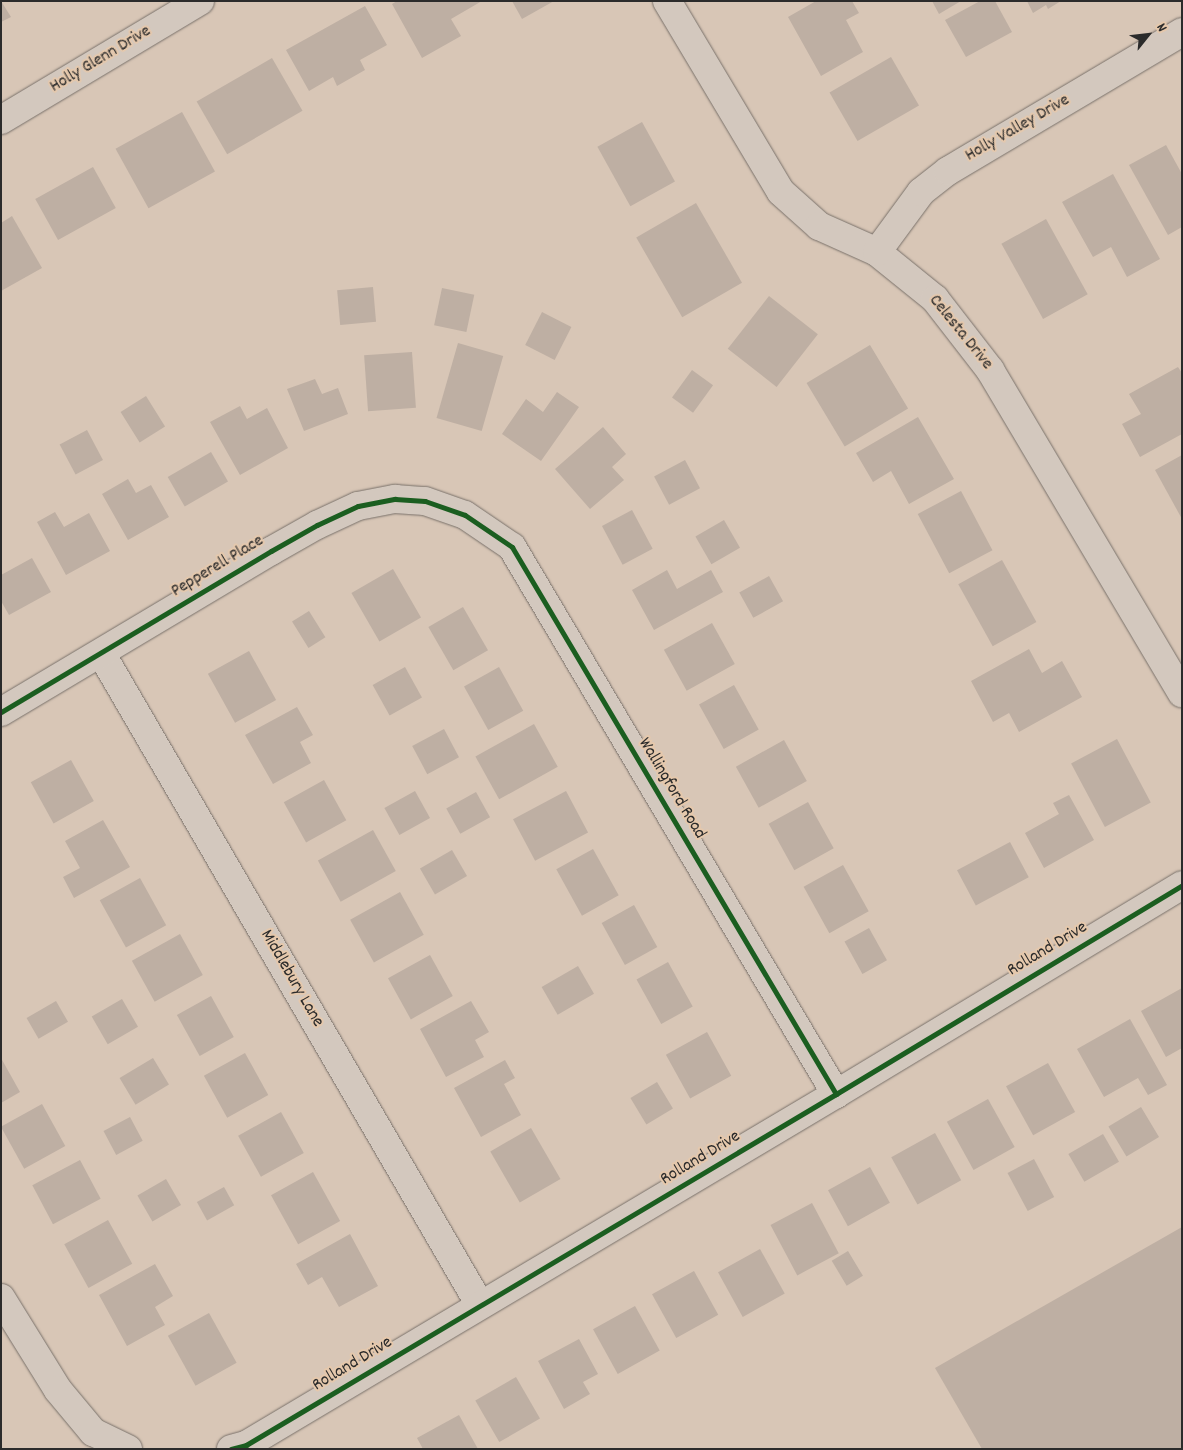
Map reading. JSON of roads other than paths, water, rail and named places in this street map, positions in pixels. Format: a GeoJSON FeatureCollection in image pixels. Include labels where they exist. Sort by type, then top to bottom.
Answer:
{"type":"FeatureCollection","features":[{"type":"Feature","properties":{"kind":"street","name":"Holly Glenn Drive"},"geometry":{"type":"LineString","coordinates":[[1,120],[200,1]]}},
{"type":"Feature","properties":{"kind":"street","name":"Celesta Drive"},"geometry":{"type":"LineString","coordinates":[[667,1],[781,192],[819,226],[876,252],[935,299],[990,370],[1182,693]]}},
{"type":"Feature","properties":{"kind":"street","name":"Holly Valley Drive"},"geometry":{"type":"LineString","coordinates":[[876,252],[921,192],[948,171],[1182,32]]}},
{"type":"Feature","properties":{"kind":"street","name":"Pepperell Place"},"geometry":{"type":"LineString","coordinates":[[1,712],[278,547],[317,525],[358,506],[395,499],[425,501],[465,515]]}},
{"type":"Feature","properties":{"kind":"street","name":"Wallingford Road"},"geometry":{"type":"LineString","coordinates":[[465,515],[512,547],[836,1094]]}},
{"type":"Feature","properties":{"kind":"street","name":"Middlebury Lane"},"geometry":{"type":"LineString","coordinates":[[101,653],[480,1306]]}},
{"type":"Feature","properties":{"kind":"street","name":"Rolland Drive"},"geometry":{"type":"LineString","coordinates":[[231,1449],[246,1445],[1182,886]]}},
{"type":"Feature","properties":{"kind":"street"},"geometry":{"type":"LineString","coordinates":[[1,1298],[63,1397],[92,1432],[128,1449]]}}]}
